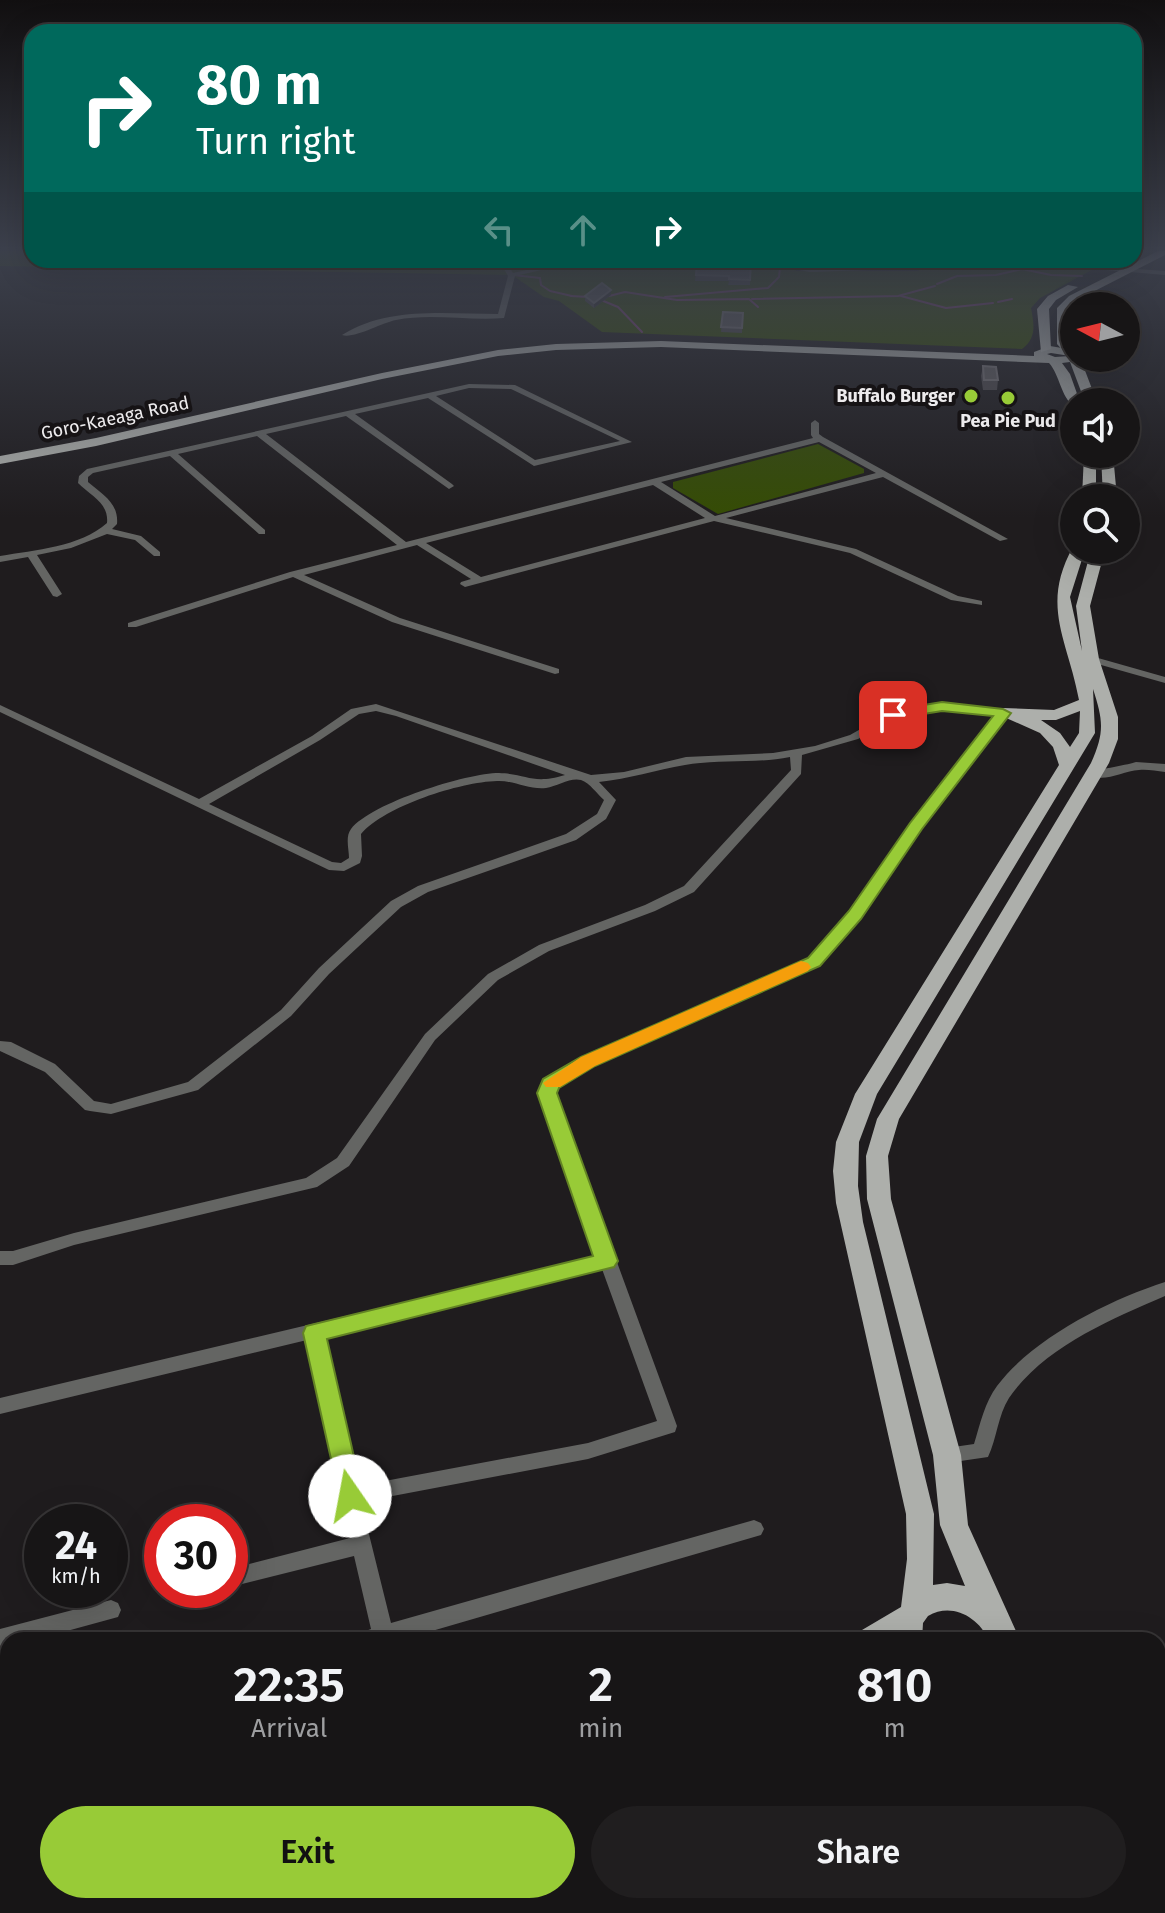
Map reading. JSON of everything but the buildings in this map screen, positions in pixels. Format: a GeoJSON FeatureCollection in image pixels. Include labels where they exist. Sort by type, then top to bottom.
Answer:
{"type":"FeatureCollection","features":[{"type":"Feature","properties":{"kind":"highway"},"geometry":{"type":"LineString","coordinates":[[1045,340],[1046,356]]}},
{"type":"Feature","properties":{"kind":"main road","name":"Goro-Kaeaga Road"},"geometry":{"type":"LineString","coordinates":[[0,452],[430,359],[528,342],[559,340]]}},
{"type":"Feature","properties":{"kind":"main road","name":"Goro-Kaeaga Road"},"geometry":{"type":"LineString","coordinates":[[691,340],[1046,356]]}},
{"type":"Feature","properties":{"kind":"main road","name":"Goro-Kaeaga Road"},"geometry":{"type":"LineString","coordinates":[[0,460],[96,442],[397,373],[498,353],[564,346],[661,344],[1046,356]]}},
{"type":"Feature","properties":{"kind":"main road"},"geometry":{"type":"LineString","coordinates":[[1046,356],[1060,356]]}},
{"type":"Feature","properties":{"kind":"main road"},"geometry":{"type":"LineString","coordinates":[[1046,356],[1064,374],[1069,388]]}},
{"type":"Feature","properties":{"kind":"main road"},"geometry":{"type":"LineString","coordinates":[[910,1623],[921,1559],[920,1514],[851,1222],[845,1188],[845,1142],[866,1094],[1087,733],[1087,702],[1062,602],[1074,564]]}},
{"type":"Feature","properties":{"kind":"main road"},"geometry":{"type":"LineString","coordinates":[[1002,1632],[954,1525],[947,1455],[879,1199],[877,1156],[888,1119],[1094,774],[1110,739],[1111,727],[1091,659],[1083,606],[1094,564]]}},
{"type":"Feature","properties":{"kind":"main road"},"geometry":{"type":"LineString","coordinates":[[1003,713],[1056,715],[1087,702]]}},
{"type":"Feature","properties":{"kind":"main road"},"geometry":{"type":"LineString","coordinates":[[1003,713],[1016,715],[1056,737],[1066,749],[1068,767]]}},
{"type":"Feature","properties":{"kind":"main road"},"geometry":{"type":"LineString","coordinates":[[890,1632],[910,1623],[932,1599],[954,1596],[977,1604],[1001,1632]]}},
{"type":"Feature","properties":{"kind":"street"},"geometry":{"type":"LineString","coordinates":[[107,531],[114,521],[114,515],[103,499],[83,483],[85,475],[98,469],[469,386],[512,387],[628,442],[534,463],[431,396]]}},
{"type":"Feature","properties":{"kind":"street"},"geometry":{"type":"LineString","coordinates":[[349,414],[449,486]]}},
{"type":"Feature","properties":{"kind":"street"},"geometry":{"type":"LineString","coordinates":[[815,423],[815,435],[820,439],[1003,539]]}},
{"type":"Feature","properties":{"kind":"street"},"geometry":{"type":"LineString","coordinates":[[259,433],[404,545]]}},
{"type":"Feature","properties":{"kind":"street"},"geometry":{"type":"LineString","coordinates":[[132,625],[294,574],[820,439]]}},
{"type":"Feature","properties":{"kind":"street"},"geometry":{"type":"LineString","coordinates":[[173,454],[262,532]]}},
{"type":"Feature","properties":{"kind":"street"},"geometry":{"type":"LineString","coordinates":[[465,584],[884,474]]}},
{"type":"Feature","properties":{"kind":"street"},"geometry":{"type":"LineString","coordinates":[[656,483],[712,518],[853,551],[955,598],[978,603]]}},
{"type":"Feature","properties":{"kind":"street"},"geometry":{"type":"LineString","coordinates":[[0,559],[72,544],[107,531],[138,538],[157,554]]}},
{"type":"Feature","properties":{"kind":"street"},"geometry":{"type":"LineString","coordinates":[[418,542],[478,579]]}},
{"type":"Feature","properties":{"kind":"street"},"geometry":{"type":"LineString","coordinates":[[31,553],[57,594]]}},
{"type":"Feature","properties":{"kind":"street"},"geometry":{"type":"LineString","coordinates":[[294,574],[396,620],[555,671]]}},
{"type":"Feature","properties":{"kind":"street"},"geometry":{"type":"LineString","coordinates":[[1091,659],[1165,680]]}},
{"type":"Feature","properties":{"kind":"street"},"geometry":{"type":"LineString","coordinates":[[0,708],[329,866],[344,867],[355,860],[353,838],[357,830],[374,816],[427,794],[475,779],[500,777],[545,784],[583,777],[624,776],[686,761],[796,754],[839,743],[893,715],[910,710],[942,706],[1003,713]]}},
{"type":"Feature","properties":{"kind":"street"},"geometry":{"type":"LineString","coordinates":[[0,1046],[6,1046],[50,1068],[90,1106],[111,1109],[193,1086],[286,1013],[324,971],[396,904],[423,889],[571,837],[602,816],[610,800],[583,777],[372,707],[355,711],[316,738],[201,803]]}},
{"type":"Feature","properties":{"kind":"street"},"geometry":{"type":"LineString","coordinates":[[350,1496],[588,1451],[668,1426],[547,1093],[550,1084],[588,1061],[814,962],[855,915],[916,826],[1003,713]]}},
{"type":"Feature","properties":{"kind":"street"},"geometry":{"type":"LineString","coordinates":[[0,722],[15,715]]}},
{"type":"Feature","properties":{"kind":"street"},"geometry":{"type":"LineString","coordinates":[[0,1258],[13,1258],[74,1239],[311,1183],[343,1162],[430,1037],[493,977],[544,948],[650,908],[689,889],[797,771],[796,754]]}},
{"type":"Feature","properties":{"kind":"street"},"geometry":{"type":"LineString","coordinates":[[1094,774],[1136,766],[1165,768]]}},
{"type":"Feature","properties":{"kind":"street"},"geometry":{"type":"LineString","coordinates":[[0,1406],[606,1261]]}},
{"type":"Feature","properties":{"kind":"street"},"geometry":{"type":"LineString","coordinates":[[947,1455],[981,1451],[1002,1394],[1053,1345],[1115,1310],[1165,1289]]}},
{"type":"Feature","properties":{"kind":"street"},"geometry":{"type":"LineString","coordinates":[[314,1333],[377,1632]]}},
{"type":"Feature","properties":{"kind":"street"},"geometry":{"type":"LineString","coordinates":[[402,1632],[754,1529]]}},
{"type":"Feature","properties":{"kind":"street"},"geometry":{"type":"LineString","coordinates":[[248,1573],[360,1545]]}},
{"type":"Feature","properties":{"kind":"street"},"geometry":{"type":"LineString","coordinates":[[37,1632],[111,1610]]}},
{"type":"Feature","properties":{"kind":"green space"},"geometry":{"type":"Polygon","coordinates":[[[806,340],[1030,340],[1022,349],[806,340]]]}},
{"type":"Feature","properties":{"kind":"green space"},"geometry":{"type":"Polygon","coordinates":[[[818,444],[864,469],[864,473],[718,514],[673,488],[673,482],[818,444]]]}},
{"type":"Feature","properties":{"kind":"slow traffic"},"geometry":{"type":"LineString","coordinates":[[553,1083],[588,1061],[801,967]]}},
{"type":"Feature","properties":{"kind":"place","name":"Buffalo Burger"},"geometry":{"type":"Point","coordinates":[971,396]}},
{"type":"Feature","properties":{"kind":"place","name":"Pea Pie Pud"},"geometry":{"type":"Point","coordinates":[1008,398]}},
{"type":"Feature","properties":{"kind":"route"},"geometry":{"type":"LineString","coordinates":[[350,1496],[314,1333],[606,1261],[547,1093],[550,1084],[588,1061],[814,962],[855,915],[916,826],[1003,713],[942,706],[893,715]]}}]}
